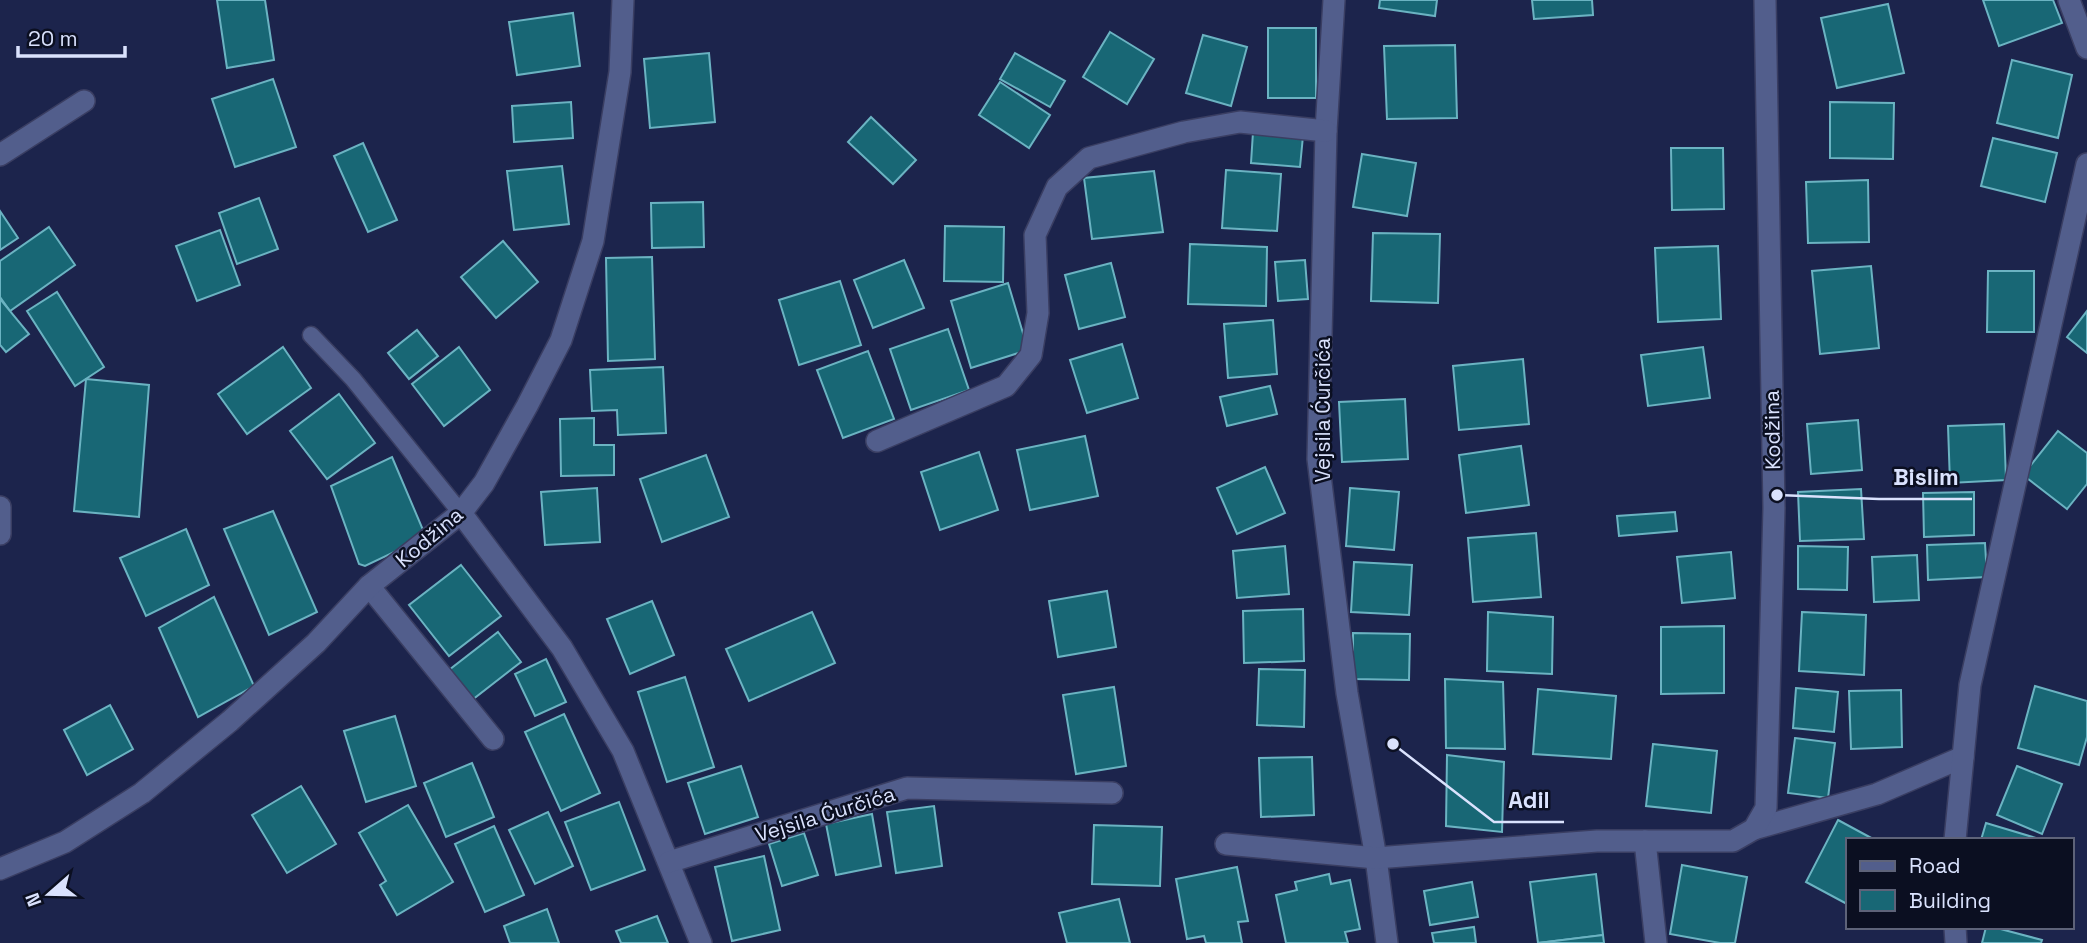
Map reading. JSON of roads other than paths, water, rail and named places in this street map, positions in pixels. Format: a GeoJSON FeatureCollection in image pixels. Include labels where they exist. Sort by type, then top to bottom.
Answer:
{"type":"FeatureCollection","features":[{"type":"Feature","properties":{"kind":"street","name":"Kodžina"},"geometry":{"type":"LineString","coordinates":[[0,869],[65,842],[142,793],[230,721],[297,660],[369,586],[461,513],[484,483],[561,340],[593,241],[620,72],[624,0]]}},
{"type":"Feature","properties":{"kind":"street","name":"Vejsila Ćurčića"},"geometry":{"type":"LineString","coordinates":[[1334,0],[1326,131],[1318,459],[1347,692],[1376,858],[1387,943]]}},
{"type":"Feature","properties":{"kind":"street","name":"Kodžina"},"geometry":{"type":"LineString","coordinates":[[1754,829],[1766,808],[1774,508],[1765,0]]}},
{"type":"Feature","properties":{"kind":"street"},"geometry":{"type":"LineString","coordinates":[[2069,0],[2087,48]]}},
{"type":"Feature","properties":{"kind":"street"},"geometry":{"type":"LineString","coordinates":[[0,155],[84,100]]}},
{"type":"Feature","properties":{"kind":"street"},"geometry":{"type":"LineString","coordinates":[[877,440],[1006,386],[1031,355],[1038,313],[1035,235],[1057,187],[1089,158],[1184,132],[1240,122],[1326,131]]}},
{"type":"Feature","properties":{"kind":"street"},"geometry":{"type":"LineString","coordinates":[[1955,838],[1970,685],[2087,164]]}},
{"type":"Feature","properties":{"kind":"street"},"geometry":{"type":"LineString","coordinates":[[0,507],[0,534]]}},
{"type":"Feature","properties":{"kind":"street"},"geometry":{"type":"LineString","coordinates":[[461,513],[562,648],[623,751],[701,943]]}},
{"type":"Feature","properties":{"kind":"street"},"geometry":{"type":"LineString","coordinates":[[369,586],[493,739]]}},
{"type":"Feature","properties":{"kind":"street"},"geometry":{"type":"LineString","coordinates":[[1226,844],[1376,858],[1597,841],[1733,841],[1754,829],[1877,794],[1963,757]]}},
{"type":"Feature","properties":{"kind":"street","name":"Vejsila Ćurčića"},"geometry":{"type":"LineString","coordinates":[[669,862],[907,788],[1112,793]]}},
{"type":"Feature","properties":{"kind":"street"},"geometry":{"type":"LineString","coordinates":[[1645,841],[1656,943]]}},
{"type":"Feature","properties":{"kind":"lane"},"geometry":{"type":"LineString","coordinates":[[311,335],[353,379],[461,513]]}},
{"type":"Feature","properties":{"kind":"place","name":"Bislim"},"geometry":{"type":"Point","coordinates":[1777,495]}},
{"type":"Feature","properties":{"kind":"place","name":"Adil"},"geometry":{"type":"Point","coordinates":[1393,744]}}]}
